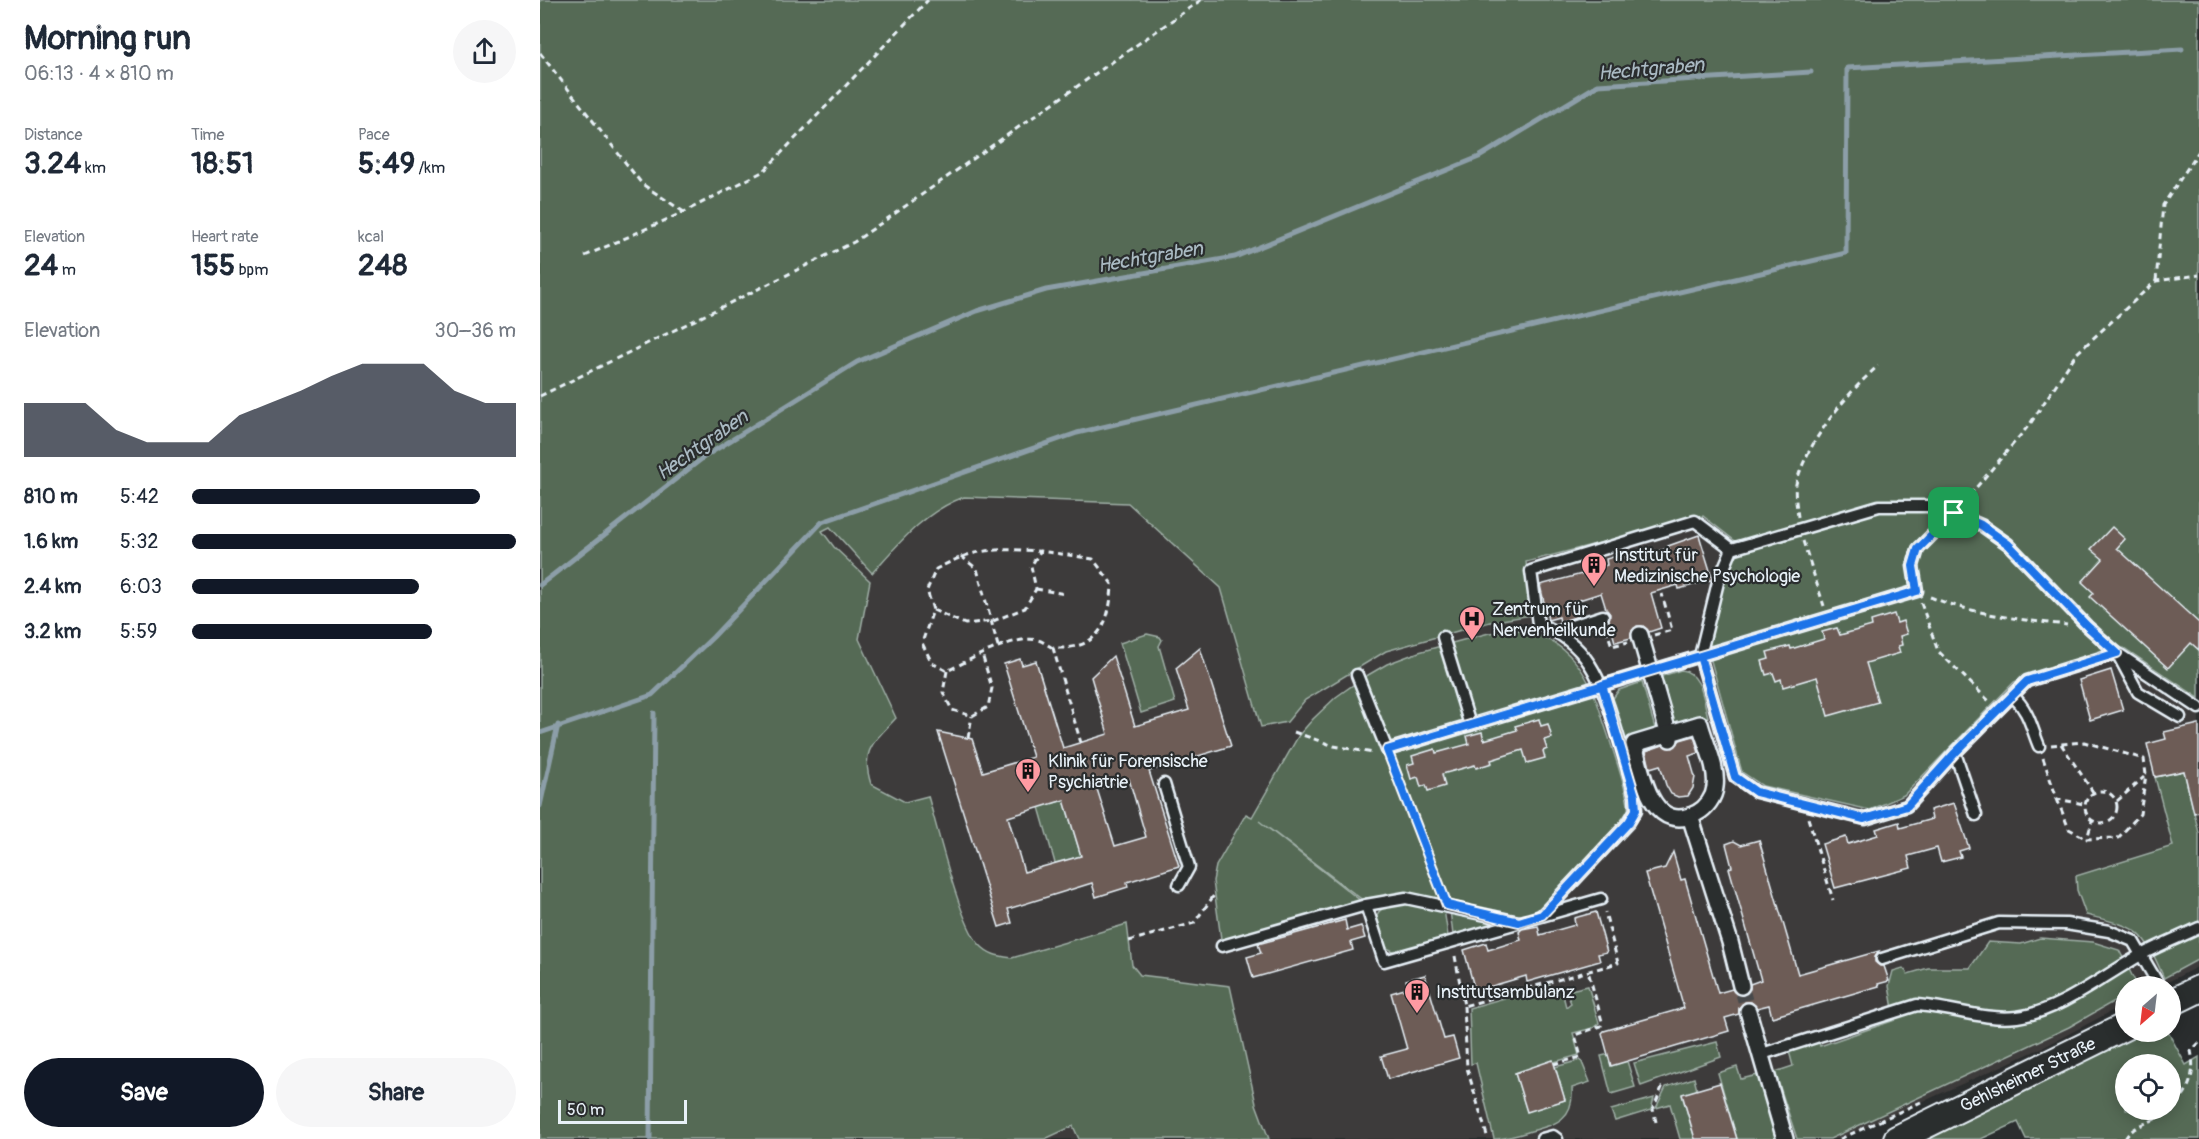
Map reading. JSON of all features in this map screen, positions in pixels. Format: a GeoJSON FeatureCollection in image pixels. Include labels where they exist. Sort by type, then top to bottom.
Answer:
{"type":"FeatureCollection","features":[{"type":"Feature","properties":{"kind":"street"},"geometry":{"type":"LineString","coordinates":[[1640,635],[1670,736]]}},
{"type":"Feature","properties":{"kind":"street"},"geometry":{"type":"LineString","coordinates":[[1700,724],[1714,774],[1715,788],[1711,801],[1702,810],[1690,816],[1672,816],[1655,806],[1647,793],[1634,744],[1670,736],[1700,724]]}},
{"type":"Feature","properties":{"kind":"street"},"geometry":{"type":"LineString","coordinates":[[1690,816],[1730,942],[1741,986]]}},
{"type":"Feature","properties":{"kind":"street"},"geometry":{"type":"LineString","coordinates":[[1748,1011],[1785,1139]]}},
{"type":"Feature","properties":{"kind":"street","name":"Gehlsheimer Straße"},"geometry":{"type":"LineString","coordinates":[[1897,1139],[2115,1031]]}},
{"type":"Feature","properties":{"kind":"lane"},"geometry":{"type":"LineString","coordinates":[[2117,653],[2027,681],[1955,753],[1907,806],[1864,819],[1756,792],[1735,777],[1700,656],[1718,582],[1732,549],[1879,506],[1931,506],[1981,525],[2008,544],[2087,626],[2117,653],[2199,708]]}},
{"type":"Feature","properties":{"kind":"lane"},"geometry":{"type":"LineString","coordinates":[[1357,675],[1387,750],[1917,591],[1913,566],[1918,549],[1954,513]]}},
{"type":"Feature","properties":{"kind":"lane"},"geometry":{"type":"LineString","coordinates":[[1542,915],[1629,822],[1636,810],[1635,796],[1602,685],[1590,663],[1573,644],[1556,630],[1538,624],[1532,571],[1695,521],[1732,549]]}},
{"type":"Feature","properties":{"kind":"lane"},"geometry":{"type":"LineString","coordinates":[[1556,630],[1603,616]]}},
{"type":"Feature","properties":{"kind":"lane"},"geometry":{"type":"LineString","coordinates":[[1443,637],[1470,725]]}},
{"type":"Feature","properties":{"kind":"lane"},"geometry":{"type":"LineString","coordinates":[[2117,653],[2138,692],[2180,717]]}},
{"type":"Feature","properties":{"kind":"lane"},"geometry":{"type":"LineString","coordinates":[[2013,696],[2022,704],[2031,721],[2039,746]]}},
{"type":"Feature","properties":{"kind":"lane"},"geometry":{"type":"LineString","coordinates":[[1955,753],[1976,815]]}},
{"type":"Feature","properties":{"kind":"lane"},"geometry":{"type":"LineString","coordinates":[[1164,784],[1190,867],[1179,885]]}},
{"type":"Feature","properties":{"kind":"lane"},"geometry":{"type":"LineString","coordinates":[[1222,945],[1366,905],[1406,898],[1519,922]]}},
{"type":"Feature","properties":{"kind":"lane"},"geometry":{"type":"LineString","coordinates":[[1366,905],[1384,961],[1601,899]]}},
{"type":"Feature","properties":{"kind":"lane"},"geometry":{"type":"LineString","coordinates":[[1882,959],[1999,923],[2066,924],[2109,931],[2133,941],[2154,976]]}},
{"type":"Feature","properties":{"kind":"lane"},"geometry":{"type":"LineString","coordinates":[[1762,1054],[1917,1005],[1941,1006],[1996,1018],[2018,1017],[2047,1009],[2142,954],[2199,928]]}},
{"type":"Feature","properties":{"kind":"lane"},"geometry":{"type":"LineString","coordinates":[[1542,1139],[1553,1136],[1557,1139]]}},
{"type":"Feature","properties":{"kind":"path"},"geometry":{"type":"LineString","coordinates":[[585,256],[684,212],[764,171],[928,0]]}},
{"type":"Feature","properties":{"kind":"path"},"geometry":{"type":"LineString","coordinates":[[540,396],[854,242],[1201,0]]}},
{"type":"Feature","properties":{"kind":"path"},"geometry":{"type":"LineString","coordinates":[[540,53],[642,184],[684,212]]}},
{"type":"Feature","properties":{"kind":"path"},"geometry":{"type":"LineString","coordinates":[[2156,281],[2163,205],[2199,151]]}},
{"type":"Feature","properties":{"kind":"path"},"geometry":{"type":"LineString","coordinates":[[1954,513],[2030,424],[2076,354],[2156,281],[2199,275]]}},
{"type":"Feature","properties":{"kind":"path"},"geometry":{"type":"LineString","coordinates":[[1828,618],[1799,528],[1795,486],[1815,440],[1860,382],[1878,366]]}},
{"type":"Feature","properties":{"kind":"path"},"geometry":{"type":"LineString","coordinates":[[933,610],[965,624],[993,621],[1025,608],[1036,589],[1031,566],[1041,550]]}},
{"type":"Feature","properties":{"kind":"path"},"geometry":{"type":"LineString","coordinates":[[1041,550],[1093,559],[1112,584],[1111,608],[1098,636],[1071,649],[1053,648],[1039,640],[1016,642],[998,647],[947,671],[932,663],[922,643],[933,610],[927,590],[936,569],[961,556],[977,552],[1041,550]]}},
{"type":"Feature","properties":{"kind":"path"},"geometry":{"type":"LineString","coordinates":[[961,556],[977,569],[993,621],[998,647]]}},
{"type":"Feature","properties":{"kind":"path"},"geometry":{"type":"LineString","coordinates":[[1036,589],[1065,594]]}},
{"type":"Feature","properties":{"kind":"path"},"geometry":{"type":"LineString","coordinates":[[1917,591],[1943,602],[2011,618],[2087,626]]}},
{"type":"Feature","properties":{"kind":"path"},"geometry":{"type":"LineString","coordinates":[[1917,591],[1938,651],[1998,711]]}},
{"type":"Feature","properties":{"kind":"path"},"geometry":{"type":"LineString","coordinates":[[1053,648],[1081,743]]}},
{"type":"Feature","properties":{"kind":"path"},"geometry":{"type":"LineString","coordinates":[[947,671],[943,692],[952,710],[972,716],[988,707],[992,688],[982,654]]}},
{"type":"Feature","properties":{"kind":"path"},"geometry":{"type":"LineString","coordinates":[[968,738],[972,716]]}},
{"type":"Feature","properties":{"kind":"path"},"geometry":{"type":"LineString","coordinates":[[1293,732],[1334,747],[1369,754],[1387,750],[1447,905]]}},
{"type":"Feature","properties":{"kind":"path"},"geometry":{"type":"LineString","coordinates":[[2085,742],[2144,759],[2146,775],[2140,814],[2118,838],[2087,840],[2069,829],[2039,746],[2061,744],[2085,742]]}},
{"type":"Feature","properties":{"kind":"path"},"geometry":{"type":"LineString","coordinates":[[2061,744],[2093,792]]}},
{"type":"Feature","properties":{"kind":"path"},"geometry":{"type":"LineString","coordinates":[[2116,801],[2146,775]]}},
{"type":"Feature","properties":{"kind":"path"},"geometry":{"type":"LineString","coordinates":[[2107,791],[2116,801],[2116,814],[2106,823],[2092,821],[2086,814],[2084,804],[2093,792],[2107,791]]}},
{"type":"Feature","properties":{"kind":"path"},"geometry":{"type":"LineString","coordinates":[[2057,799],[2084,804]]}},
{"type":"Feature","properties":{"kind":"path"},"geometry":{"type":"LineString","coordinates":[[1803,802],[1833,900]]}},
{"type":"Feature","properties":{"kind":"path"},"geometry":{"type":"LineString","coordinates":[[2087,840],[2092,821]]}},
{"type":"Feature","properties":{"kind":"path"},"geometry":{"type":"LineString","coordinates":[[1129,941],[1194,923],[1215,894]]}},
{"type":"Feature","properties":{"kind":"path"},"geometry":{"type":"LineString","coordinates":[[1464,1006],[1618,963],[1601,899]]}},
{"type":"Feature","properties":{"kind":"path"},"geometry":{"type":"LineString","coordinates":[[1452,942],[1464,1006],[1467,1068],[1488,1139]]}},
{"type":"Feature","properties":{"kind":"path"},"geometry":{"type":"LineString","coordinates":[[1554,1064],[1581,1057],[1575,1035],[1601,1026],[1602,1021],[1588,971]]}},
{"type":"Feature","properties":{"kind":"path"},"geometry":{"type":"LineString","coordinates":[[2125,1139],[2131,1130],[2173,1109],[2184,1095],[2193,1076],[2194,1064],[2191,1051],[2199,1043]]}},
{"type":"Feature","properties":{"kind":"path"},"geometry":{"type":"LineString","coordinates":[[1656,1122],[1653,1109],[1663,1085]]}},
{"type":"Feature","properties":{"kind":"shaded area","name":"Zentrum für Nervenheilkunde"},"geometry":{"type":"Polygon","coordinates":[[[2199,176],[2199,966],[2179,976],[2115,976],[2115,1009],[2044,1047],[1840,1139],[843,1139],[822,530],[1169,402],[2199,176]]]}},
{"type":"Feature","properties":{"kind":"green space"},"geometry":{"type":"Polygon","coordinates":[[[540,0],[2199,0],[2199,698],[2124,648],[2033,673],[2014,682],[1904,795],[1870,810],[1763,786],[1742,772],[1708,650],[1725,577],[1739,544],[1703,516],[1526,562],[1532,615],[1490,622],[1386,651],[1305,700],[1287,722],[1261,727],[1221,588],[1128,503],[964,497],[925,519],[872,573],[830,527],[822,531],[834,547],[870,581],[859,639],[896,718],[871,747],[867,763],[871,784],[905,802],[928,796],[957,897],[964,917],[979,944],[986,951],[1012,958],[1127,924],[1132,965],[1140,975],[1230,986],[1256,1104],[1269,1139],[1079,1139],[1073,1126],[1045,1139],[540,1139],[540,0]]]}},
{"type":"Feature","properties":{"kind":"green space"},"geometry":{"type":"Polygon","coordinates":[[[1520,630],[1551,641],[1574,660],[1583,673],[1597,701],[1628,803],[1624,817],[1557,892],[1537,910],[1515,916],[1418,895],[1390,894],[1364,901],[1259,821],[1366,905],[1222,946],[1213,881],[1216,866],[1246,814],[1252,817],[1299,735],[1313,719],[1336,697],[1387,664],[1419,652],[1489,633],[1520,630]]]}},
{"type":"Feature","properties":{"kind":"green space"},"geometry":{"type":"Polygon","coordinates":[[[1147,634],[1160,637],[1162,640],[1159,646],[1175,702],[1141,713],[1120,643],[1147,634]]]}},
{"type":"Feature","properties":{"kind":"green space"},"geometry":{"type":"Polygon","coordinates":[[[1681,670],[1688,672],[1697,681],[1708,717],[1675,727],[1659,677],[1681,670]]]}},
{"type":"Feature","properties":{"kind":"green space"},"geometry":{"type":"Polygon","coordinates":[[[1642,682],[1656,732],[1624,741],[1611,701],[1619,690],[1642,682]]]}},
{"type":"Feature","properties":{"kind":"green space"},"geometry":{"type":"Polygon","coordinates":[[[2184,771],[2199,833],[2199,959],[2168,976],[2163,976],[2150,948],[2137,932],[2117,923],[2086,915],[2077,890],[2076,876],[2173,846],[2155,777],[2184,771]]]}},
{"type":"Feature","properties":{"kind":"green space"},"geometry":{"type":"Polygon","coordinates":[[[1064,800],[1081,856],[1055,863],[1039,807],[1064,800]]]}},
{"type":"Feature","properties":{"kind":"green space"},"geometry":{"type":"Polygon","coordinates":[[[1403,900],[1444,909],[1448,936],[1402,951],[1395,952],[1385,947],[1378,928],[1377,916],[1384,908],[1403,900]]]}},
{"type":"Feature","properties":{"kind":"green space"},"geometry":{"type":"Polygon","coordinates":[[[1450,910],[1501,922],[1453,935],[1450,910]]]}},
{"type":"Feature","properties":{"kind":"green space"},"geometry":{"type":"Polygon","coordinates":[[[2040,938],[2093,942],[2119,950],[2132,976],[2115,976],[2115,1001],[2069,1027],[1830,1139],[1797,1139],[1775,1072],[1793,1066],[1789,1051],[1819,1042],[1820,1046],[1895,1020],[1889,986],[1893,971],[1903,968],[1908,974],[1928,968],[1970,968],[1988,942],[2021,944],[2040,938]]]}},
{"type":"Feature","properties":{"kind":"green space"},"geometry":{"type":"Polygon","coordinates":[[[1550,985],[1552,989],[1561,987],[1566,1007],[1571,1003],[1566,991],[1588,986],[1599,1023],[1593,1028],[1573,1033],[1579,1055],[1515,1073],[1527,1111],[1565,1100],[1555,1067],[1581,1060],[1590,1082],[1572,1088],[1570,1107],[1567,1113],[1556,1122],[1517,1135],[1494,1139],[1476,1063],[1471,1064],[1469,1008],[1550,985]]]}},
{"type":"Feature","properties":{"kind":"green space"},"geometry":{"type":"Polygon","coordinates":[[[2115,1041],[2173,1042],[2180,1054],[2115,1054],[2115,1120],[2181,1120],[2181,1056],[2186,1065],[2199,1057],[2199,1139],[2026,1139],[2018,1122],[1981,1139],[1919,1139],[2115,1041]]]}},
{"type":"Feature","properties":{"kind":"green space"},"geometry":{"type":"Polygon","coordinates":[[[1717,1042],[1721,1057],[1641,1086],[1634,1063],[1717,1042]]]}},
{"type":"Feature","properties":{"kind":"green space"},"geometry":{"type":"Polygon","coordinates":[[[1610,1054],[1611,1064],[1627,1061],[1635,1087],[1611,1094],[1601,1056],[1610,1054]]]}},
{"type":"Feature","properties":{"kind":"green space"},"geometry":{"type":"Polygon","coordinates":[[[1737,1067],[1741,1079],[1758,1075],[1778,1139],[1737,1139],[1718,1073],[1737,1067]]]}},
{"type":"Feature","properties":{"kind":"green space"},"geometry":{"type":"Polygon","coordinates":[[[1694,1078],[1697,1090],[1682,1095],[1695,1139],[1680,1139],[1670,1104],[1656,1108],[1666,1087],[1694,1078]]]}},
{"type":"Feature","properties":{"kind":"green space"},"geometry":{"type":"Polygon","coordinates":[[[1654,1098],[1651,1110],[1615,1121],[1611,1110],[1654,1098]]]}},
{"type":"Feature","properties":{"kind":"building"},"geometry":{"type":"Polygon","coordinates":[[[2112,527],[2125,539],[2117,548],[2199,623],[2199,650],[2191,643],[2168,668],[2090,597],[2094,593],[2082,582],[2103,559],[2091,549],[2112,527]]]}},
{"type":"Feature","properties":{"kind":"building","name":"Institut für Medizinische Psychologie"},"geometry":{"type":"Polygon","coordinates":[[[1699,535],[1711,580],[1679,589],[1678,585],[1651,593],[1661,628],[1649,632],[1643,626],[1637,626],[1631,632],[1631,638],[1615,642],[1609,620],[1610,614],[1601,593],[1573,602],[1578,616],[1560,622],[1559,617],[1548,620],[1540,585],[1601,569],[1607,565],[1606,559],[1624,554],[1625,558],[1633,556],[1634,558],[1669,548],[1668,546],[1699,535]]]}},
{"type":"Feature","properties":{"kind":"building"},"geometry":{"type":"Polygon","coordinates":[[[1894,614],[1897,623],[1903,621],[1907,634],[1900,636],[1902,645],[1898,646],[1900,653],[1866,663],[1878,702],[1828,716],[1817,677],[1783,687],[1781,679],[1776,681],[1773,673],[1766,675],[1762,661],[1769,659],[1767,652],[1790,646],[1791,649],[1824,639],[1822,632],[1837,628],[1840,635],[1872,626],[1871,621],[1894,614]]]}},
{"type":"Feature","properties":{"kind":"building","name":"Klinik für Forensische Psychiatrie"},"geometry":{"type":"Polygon","coordinates":[[[1200,648],[1231,746],[1149,771],[1179,866],[1127,882],[1128,887],[1096,897],[1092,883],[1008,909],[1012,923],[999,927],[938,732],[972,739],[983,772],[1033,757],[1004,664],[1020,659],[1022,665],[1036,661],[1063,748],[1108,734],[1091,677],[1113,656],[1135,726],[1189,710],[1176,668],[1200,648]],[[1129,779],[1097,789],[1115,846],[1146,837],[1129,779]],[[1064,800],[1008,817],[1024,872],[1081,856],[1064,800]]]}},
{"type":"Feature","properties":{"kind":"building"},"geometry":{"type":"Polygon","coordinates":[[[2111,670],[2123,710],[2090,720],[2079,680],[2111,670]]]}},
{"type":"Feature","properties":{"kind":"building"},"geometry":{"type":"Polygon","coordinates":[[[1539,719],[1541,726],[1548,724],[1552,738],[1544,740],[1547,749],[1543,751],[1545,758],[1527,763],[1523,750],[1491,760],[1492,763],[1476,768],[1475,765],[1442,774],[1445,786],[1428,791],[1426,785],[1421,787],[1418,777],[1411,779],[1407,765],[1414,763],[1412,756],[1435,749],[1436,753],[1469,744],[1467,736],[1482,732],[1484,740],[1517,730],[1515,726],[1539,719]]]}},
{"type":"Feature","properties":{"kind":"building"},"geometry":{"type":"Polygon","coordinates":[[[2199,724],[2199,812],[2194,813],[2184,771],[2155,777],[2147,744],[2166,739],[2164,732],[2199,724]]]}},
{"type":"Feature","properties":{"kind":"building"},"geometry":{"type":"Polygon","coordinates":[[[1694,736],[1699,753],[1689,756],[1695,777],[1693,788],[1688,796],[1678,797],[1671,794],[1660,765],[1650,768],[1646,751],[1663,745],[1673,748],[1680,740],[1694,736]]]}},
{"type":"Feature","properties":{"kind":"building"},"geometry":{"type":"Polygon","coordinates":[[[1954,803],[1969,848],[1959,851],[1961,857],[1941,862],[1937,848],[1908,856],[1911,868],[1835,888],[1822,844],[1846,837],[1848,844],[1878,835],[1876,829],[1899,822],[1900,828],[1932,819],[1930,810],[1954,803]]]}},
{"type":"Feature","properties":{"kind":"building"},"geometry":{"type":"Polygon","coordinates":[[[1759,840],[1798,974],[1879,951],[1875,962],[1884,966],[1889,981],[1878,984],[1879,986],[1772,1017],[1769,1005],[1757,1008],[1751,1002],[1745,1002],[1739,1008],[1739,1014],[1725,1018],[1729,1031],[1611,1066],[1602,1033],[1604,1031],[1684,1008],[1645,873],[1665,868],[1673,852],[1681,880],[1685,879],[1718,993],[1732,989],[1738,995],[1744,995],[1750,989],[1750,984],[1761,980],[1729,868],[1732,867],[1726,844],[1734,841],[1741,845],[1759,840]]]}},
{"type":"Feature","properties":{"kind":"building"},"geometry":{"type":"Polygon","coordinates":[[[1596,912],[1607,952],[1598,954],[1600,961],[1527,982],[1526,976],[1475,991],[1464,950],[1486,943],[1488,950],[1521,940],[1519,932],[1522,929],[1538,926],[1540,935],[1575,925],[1574,918],[1596,912]]]}},
{"type":"Feature","properties":{"kind":"building"},"geometry":{"type":"Polygon","coordinates":[[[1345,920],[1347,930],[1361,926],[1365,938],[1351,942],[1353,950],[1253,978],[1247,957],[1261,953],[1258,944],[1345,920]]]}},
{"type":"Feature","properties":{"kind":"building","name":"Institutsambulanz"},"geometry":{"type":"Polygon","coordinates":[[[1425,975],[1444,1039],[1453,1037],[1459,1058],[1388,1079],[1381,1056],[1407,1049],[1391,993],[1408,988],[1406,980],[1425,975]]]}},
{"type":"Feature","properties":{"kind":"building"},"geometry":{"type":"Polygon","coordinates":[[[1553,1060],[1565,1100],[1527,1112],[1515,1073],[1553,1060]]]}},
{"type":"Feature","properties":{"kind":"building"},"geometry":{"type":"Polygon","coordinates":[[[1720,1083],[1737,1139],[1695,1139],[1682,1094],[1720,1083]]]}},
{"type":"Feature","properties":{"kind":"waterway"},"geometry":{"type":"LineString","coordinates":[[540,733],[652,695],[713,637],[822,522],[1077,433],[1846,253],[1847,68],[2182,49]]}},
{"type":"Feature","properties":{"kind":"waterway","name":"Hechtgraben"},"geometry":{"type":"LineString","coordinates":[[540,585],[704,457],[857,362],[977,311],[1046,290],[1235,257],[1479,157],[1598,85],[1811,72]]}},
{"type":"Feature","properties":{"kind":"waterway"},"geometry":{"type":"LineString","coordinates":[[650,1139],[654,713]]}},
{"type":"Feature","properties":{"kind":"waterway"},"geometry":{"type":"LineString","coordinates":[[540,806],[558,725]]}},
{"type":"Feature","properties":{"kind":"tunnel"},"geometry":{"type":"LineString","coordinates":[[1741,986],[1748,1011]]}},
{"type":"Feature","properties":{"kind":"place","name":"Institut für Medizinische Psychologie"},"geometry":{"type":"Point","coordinates":[1594,588]}},
{"type":"Feature","properties":{"kind":"place","name":"Zentrum für Nervenheilkunde"},"geometry":{"type":"Point","coordinates":[1472,642]}},
{"type":"Feature","properties":{"kind":"place","name":"Klinik für Forensische Psychiatrie"},"geometry":{"type":"Point","coordinates":[1028,794]}},
{"type":"Feature","properties":{"kind":"place","name":"Institutsambulanz"},"geometry":{"type":"Point","coordinates":[1417,1015]}},
{"type":"Feature","properties":{"kind":"route"},"geometry":{"type":"LineString","coordinates":[[1954,513],[1918,549],[1913,566],[1917,591],[1602,685],[1387,750],[1447,905],[1519,922],[1542,915],[1629,822],[1636,810],[1635,796],[1602,685],[1700,656],[1735,777],[1756,792],[1864,819],[1907,806],[1955,753],[2027,681],[2117,653],[2087,626],[2008,544],[1981,525],[1954,513]]}}]}
